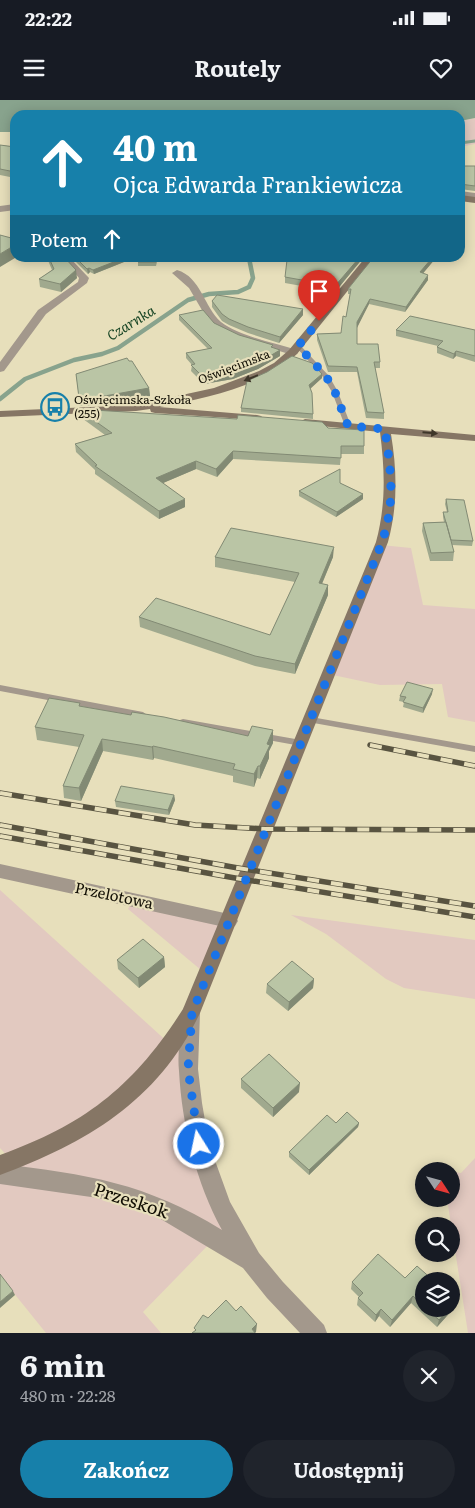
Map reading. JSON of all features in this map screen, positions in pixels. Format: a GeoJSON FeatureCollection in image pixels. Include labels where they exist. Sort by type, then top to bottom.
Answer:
{"type":"FeatureCollection","features":[{"type":"Feature","properties":{"kind":"main road","name":"Oświęcimska"},"geometry":{"type":"LineString","coordinates":[[0,414],[136,408],[211,392],[270,370],[284,361],[296,349],[366,262]]}},
{"type":"Feature","properties":{"kind":"main road"},"geometry":{"type":"LineString","coordinates":[[204,414],[200,406],[202,401],[211,392]]}},
{"type":"Feature","properties":{"kind":"main road"},"geometry":{"type":"LineString","coordinates":[[136,408],[272,420]]}},
{"type":"Feature","properties":{"kind":"main road"},"geometry":{"type":"LineString","coordinates":[[296,422],[475,438]]}},
{"type":"Feature","properties":{"kind":"main road"},"geometry":{"type":"LineString","coordinates":[[0,1165],[46,1148],[89,1125],[130,1094],[147,1076],[178,1036],[192,1013],[311,720],[387,526],[392,482],[385,429]]}},
{"type":"Feature","properties":{"kind":"street"},"geometry":{"type":"LineString","coordinates":[[0,369],[42,312],[82,283],[83,275],[68,262]]}},
{"type":"Feature","properties":{"kind":"street"},"geometry":{"type":"LineString","coordinates":[[177,273],[193,286],[211,318],[229,330],[296,349]]}},
{"type":"Feature","properties":{"kind":"street","name":"Przelotowa"},"geometry":{"type":"LineString","coordinates":[[0,871],[229,921]]}},
{"type":"Feature","properties":{"kind":"street","name":"Przeskok"},"geometry":{"type":"LineString","coordinates":[[192,1013],[188,1069],[199,1144],[221,1207],[251,1261],[275,1290],[316,1333]]}},
{"type":"Feature","properties":{"kind":"street","name":"Przeskok"},"geometry":{"type":"LineString","coordinates":[[0,1174],[66,1181],[125,1195],[153,1204],[184,1219],[251,1261]]}},
{"type":"Feature","properties":{"kind":"lane"},"geometry":{"type":"LineString","coordinates":[[296,349],[326,376],[335,392],[348,426]]}},
{"type":"Feature","properties":{"kind":"lane"},"geometry":{"type":"LineString","coordinates":[[0,688],[148,716]]}},
{"type":"Feature","properties":{"kind":"lane"},"geometry":{"type":"LineString","coordinates":[[311,720],[475,748]]}},
{"type":"Feature","properties":{"kind":"lane"},"geometry":{"type":"LineString","coordinates":[[177,721],[301,743]]}},
{"type":"Feature","properties":{"kind":"shaded area"},"geometry":{"type":"Polygon","coordinates":[[[0,100],[475,100],[475,118],[465,120],[465,110],[10,110],[10,132],[0,132],[0,100]]]}},
{"type":"Feature","properties":{"kind":"shaded area"},"geometry":{"type":"Polygon","coordinates":[[[475,118],[475,144],[465,146],[465,120],[475,118]]]}},
{"type":"Feature","properties":{"kind":"shaded area"},"geometry":{"type":"Polygon","coordinates":[[[381,545],[411,548],[423,605],[475,609],[475,722],[448,717],[442,684],[380,685],[328,674],[381,545]]]}},
{"type":"Feature","properties":{"kind":"shaded area"},"geometry":{"type":"Polygon","coordinates":[[[0,890],[171,1045],[178,1036],[192,1103],[251,1261],[215,1238],[143,1312],[161,1333],[46,1333],[0,1276],[0,1165],[12,1161],[0,1148],[0,890]]]}},
{"type":"Feature","properties":{"kind":"shaded area"},"geometry":{"type":"Polygon","coordinates":[[[133,900],[229,921],[207,975],[128,909],[133,900]]]}},
{"type":"Feature","properties":{"kind":"shaded area"},"geometry":{"type":"Polygon","coordinates":[[[291,915],[475,940],[475,999],[404,988],[386,979],[326,934],[291,915]]]}},
{"type":"Feature","properties":{"kind":"shaded area"},"geometry":{"type":"Polygon","coordinates":[[[475,1158],[475,1333],[468,1333],[460,1272],[457,1262],[460,1262],[460,1217],[450,1217],[448,1208],[460,1208],[461,1173],[475,1158]]]}},
{"type":"Feature","properties":{"kind":"building"},"geometry":{"type":"Polygon","coordinates":[[[0,145],[10,146],[10,171],[0,169],[0,145]]]}},
{"type":"Feature","properties":{"kind":"building"},"geometry":{"type":"Polygon","coordinates":[[[465,166],[475,166],[475,186],[465,185],[465,166]]]}},
{"type":"Feature","properties":{"kind":"building"},"geometry":{"type":"Polygon","coordinates":[[[0,235],[10,238],[10,248],[0,254],[0,235]]]}},
{"type":"Feature","properties":{"kind":"building"},"geometry":{"type":"Polygon","coordinates":[[[51,262],[69,262],[76,270],[60,284],[39,279],[54,269],[51,262]]]}},
{"type":"Feature","properties":{"kind":"building"},"geometry":{"type":"Polygon","coordinates":[[[80,262],[114,262],[93,270],[87,269],[80,262]]]}},
{"type":"Feature","properties":{"kind":"building"},"geometry":{"type":"Polygon","coordinates":[[[287,262],[356,262],[335,286],[285,277],[287,262]]]}},
{"type":"Feature","properties":{"kind":"building"},"geometry":{"type":"Polygon","coordinates":[[[370,262],[429,262],[420,272],[428,275],[406,307],[370,299],[357,322],[357,344],[378,344],[380,362],[374,362],[384,413],[367,412],[357,367],[328,366],[317,334],[341,333],[343,316],[346,317],[351,289],[348,289],[370,262]]]}},
{"type":"Feature","properties":{"kind":"building"},"geometry":{"type":"Polygon","coordinates":[[[217,295],[303,309],[280,337],[229,319],[222,314],[212,301],[217,295]]]}},
{"type":"Feature","properties":{"kind":"building"},"geometry":{"type":"Polygon","coordinates":[[[203,310],[214,323],[239,335],[273,345],[271,347],[280,350],[258,363],[233,373],[204,378],[191,365],[195,364],[186,353],[212,348],[179,315],[203,310]]]}},
{"type":"Feature","properties":{"kind":"building"},"geometry":{"type":"Polygon","coordinates":[[[410,316],[475,330],[475,356],[456,351],[454,354],[437,347],[443,341],[396,330],[410,316]]]}},
{"type":"Feature","properties":{"kind":"building"},"geometry":{"type":"Polygon","coordinates":[[[292,356],[312,363],[322,374],[309,385],[312,393],[313,414],[241,408],[247,381],[267,372],[292,356]]]}},
{"type":"Feature","properties":{"kind":"building"},"geometry":{"type":"Polygon","coordinates":[[[127,358],[129,361],[132,361],[149,388],[99,397],[79,398],[76,374],[127,358]]]}},
{"type":"Feature","properties":{"kind":"building"},"geometry":{"type":"Polygon","coordinates":[[[78,409],[237,419],[238,415],[322,422],[328,428],[364,430],[364,446],[341,446],[341,458],[233,451],[216,469],[196,461],[156,478],[185,499],[159,511],[95,466],[97,465],[75,444],[112,433],[78,409]]]}},
{"type":"Feature","properties":{"kind":"building"},"geometry":{"type":"Polygon","coordinates":[[[340,469],[340,483],[363,494],[337,512],[299,491],[340,469]]]}},
{"type":"Feature","properties":{"kind":"building"},"geometry":{"type":"Polygon","coordinates":[[[446,499],[464,500],[473,541],[451,540],[443,512],[448,512],[446,499]]]}},
{"type":"Feature","properties":{"kind":"building"},"geometry":{"type":"Polygon","coordinates":[[[446,522],[454,552],[431,553],[423,523],[446,522]]]}},
{"type":"Feature","properties":{"kind":"building"},"geometry":{"type":"Polygon","coordinates":[[[231,528],[334,547],[319,583],[328,585],[295,664],[255,656],[139,617],[156,598],[270,635],[299,573],[215,557],[231,528]]]}},
{"type":"Feature","properties":{"kind":"building"},"geometry":{"type":"Polygon","coordinates":[[[407,682],[433,689],[423,708],[403,702],[406,697],[400,696],[407,682]]]}},
{"type":"Feature","properties":{"kind":"building"},"geometry":{"type":"Polygon","coordinates":[[[49,698],[80,703],[79,706],[131,715],[132,712],[164,717],[248,736],[252,726],[273,730],[267,744],[270,745],[254,774],[233,769],[235,764],[153,746],[102,739],[79,788],[63,786],[84,735],[35,727],[49,698]]]}},
{"type":"Feature","properties":{"kind":"building"},"geometry":{"type":"Polygon","coordinates":[[[121,786],[174,795],[168,810],[115,801],[121,786]]]}},
{"type":"Feature","properties":{"kind":"building"},"geometry":{"type":"Polygon","coordinates":[[[143,939],[164,957],[138,978],[117,960],[143,939]]]}},
{"type":"Feature","properties":{"kind":"building"},"geometry":{"type":"Polygon","coordinates":[[[292,961],[314,979],[289,1002],[267,984],[292,961]]]}},
{"type":"Feature","properties":{"kind":"building"},"geometry":{"type":"Polygon","coordinates":[[[269,1054],[300,1083],[273,1108],[241,1079],[269,1054]]]}},
{"type":"Feature","properties":{"kind":"building"},"geometry":{"type":"Polygon","coordinates":[[[347,1112],[359,1123],[309,1170],[289,1152],[327,1115],[336,1123],[347,1112]]]}},
{"type":"Feature","properties":{"kind":"building"},"geometry":{"type":"Polygon","coordinates":[[[378,1254],[405,1278],[417,1266],[424,1272],[415,1272],[415,1298],[413,1296],[392,1320],[381,1309],[376,1315],[358,1298],[363,1293],[352,1282],[378,1254]]]}},
{"type":"Feature","properties":{"kind":"building"},"geometry":{"type":"Polygon","coordinates":[[[0,1274],[13,1291],[0,1302],[0,1274]]]}},
{"type":"Feature","properties":{"kind":"building"},"geometry":{"type":"Polygon","coordinates":[[[226,1300],[236,1311],[241,1306],[257,1324],[252,1329],[255,1333],[192,1333],[196,1330],[194,1328],[203,1315],[208,1318],[226,1300]]]}},
{"type":"Feature","properties":{"kind":"waterway","name":"Czarnka"},"geometry":{"type":"LineString","coordinates":[[465,142],[475,141]]}},
{"type":"Feature","properties":{"kind":"waterway","name":"Czarnka"},"geometry":{"type":"LineString","coordinates":[[0,399],[25,379],[74,360],[102,354],[118,348],[188,300],[209,294],[238,292],[249,287],[253,278],[250,262]]}},
{"type":"Feature","properties":{"kind":"railway"},"geometry":{"type":"LineString","coordinates":[[370,745],[475,766]]}},
{"type":"Feature","properties":{"kind":"railway"},"geometry":{"type":"LineString","coordinates":[[0,793],[195,825],[266,829],[475,830]]}},
{"type":"Feature","properties":{"kind":"railway"},"geometry":{"type":"LineString","coordinates":[[0,825],[238,868],[475,906]]}},
{"type":"Feature","properties":{"kind":"railway"},"geometry":{"type":"LineString","coordinates":[[0,836],[235,878],[475,917]]}},
{"type":"Feature","properties":{"kind":"place","name":"Oświęcimska-Szkoła (255)"},"geometry":{"type":"Point","coordinates":[55,407]}},
{"type":"Feature","properties":{"kind":"route"},"geometry":{"type":"LineString","coordinates":[[199,1144],[188,1069],[192,1013],[311,720],[351,615],[381,545],[391,505],[392,482],[385,429],[348,426],[335,392],[326,376],[298,346],[319,321]]}}]}
